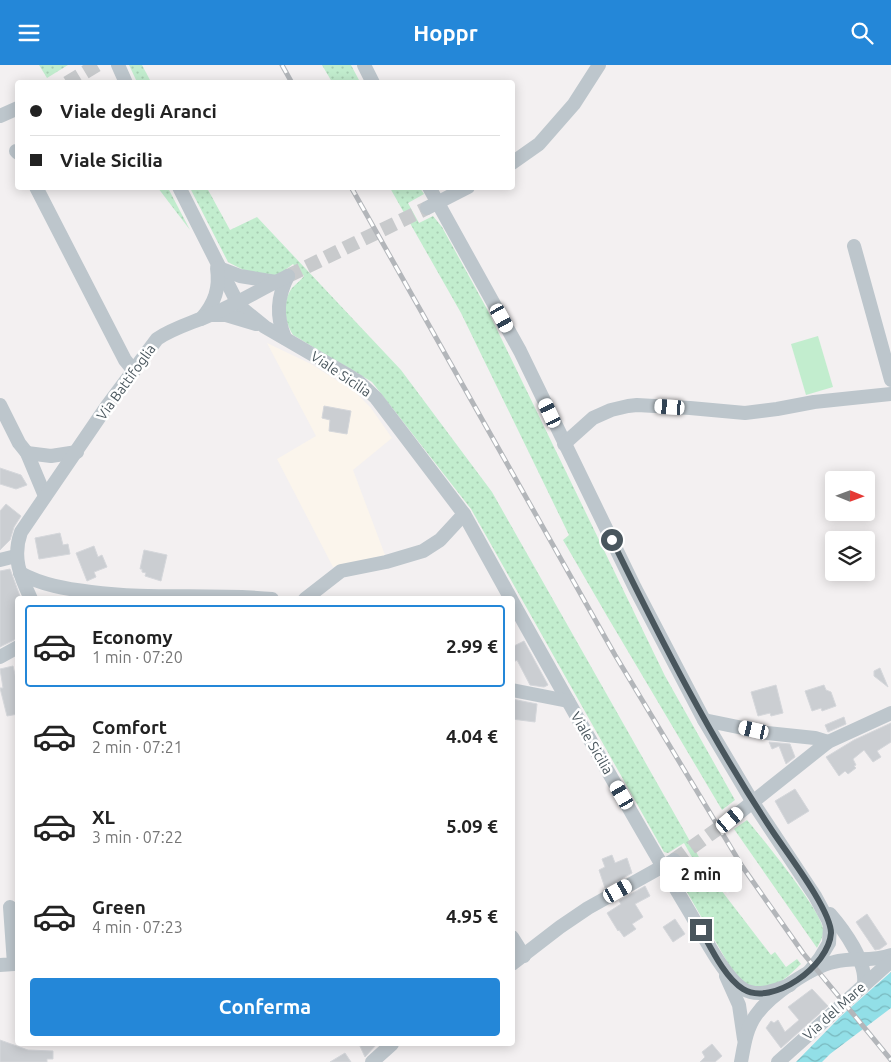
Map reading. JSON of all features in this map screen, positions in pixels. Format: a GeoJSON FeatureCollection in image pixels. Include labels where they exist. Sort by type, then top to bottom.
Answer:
{"type":"FeatureCollection","features":[{"type":"Feature","properties":{"kind":"street"},"geometry":{"type":"LineString","coordinates":[[118,65],[125,80]]}},
{"type":"Feature","properties":{"kind":"street"},"geometry":{"type":"LineString","coordinates":[[364,65],[372,80]]}},
{"type":"Feature","properties":{"kind":"street"},"geometry":{"type":"LineString","coordinates":[[515,161],[539,144],[574,104],[598,65]]}},
{"type":"Feature","properties":{"kind":"street"},"geometry":{"type":"LineString","coordinates":[[0,116],[15,109]]}},
{"type":"Feature","properties":{"kind":"street"},"geometry":{"type":"LineString","coordinates":[[38,190],[126,360],[134,371]]}},
{"type":"Feature","properties":{"kind":"street","name":"Viale Sicilia"},"geometry":{"type":"LineString","coordinates":[[180,190],[237,303],[244,311],[265,327],[358,382],[376,398],[464,514],[510,596]]}},
{"type":"Feature","properties":{"kind":"street"},"geometry":{"type":"LineString","coordinates":[[430,190],[432,205],[520,351],[635,588],[704,721],[752,801],[815,896],[828,920],[831,935],[829,943],[809,972]]}},
{"type":"Feature","properties":{"kind":"street"},"geometry":{"type":"LineString","coordinates":[[432,205],[462,190]]}},
{"type":"Feature","properties":{"kind":"street"},"geometry":{"type":"LineString","coordinates":[[854,246],[891,379]]}},
{"type":"Feature","properties":{"kind":"street"},"geometry":{"type":"LineString","coordinates":[[206,317],[216,296],[218,265],[246,277],[282,279],[283,286],[278,307],[281,328],[285,338]]}},
{"type":"Feature","properties":{"kind":"street","name":"Via Battifoglia"},"geometry":{"type":"LineString","coordinates":[[16,557],[17,543],[21,532],[107,407],[157,339],[165,333],[237,303],[282,279]]}},
{"type":"Feature","properties":{"kind":"street"},"geometry":{"type":"LineString","coordinates":[[206,317],[226,315],[265,327]]}},
{"type":"Feature","properties":{"kind":"street"},"geometry":{"type":"LineString","coordinates":[[564,443],[593,418],[611,410],[628,406],[690,408],[745,413],[814,402],[891,394]]}},
{"type":"Feature","properties":{"kind":"street"},"geometry":{"type":"LineString","coordinates":[[0,408],[19,443],[27,453],[46,496]]}},
{"type":"Feature","properties":{"kind":"street"},"geometry":{"type":"LineString","coordinates":[[27,453],[51,456],[77,452]]}},
{"type":"Feature","properties":{"kind":"street"},"geometry":{"type":"LineString","coordinates":[[309,596],[341,571],[386,562],[423,551],[440,540],[464,514]]}},
{"type":"Feature","properties":{"kind":"street"},"geometry":{"type":"LineString","coordinates":[[0,560],[16,557],[20,573],[30,596]]}},
{"type":"Feature","properties":{"kind":"street"},"geometry":{"type":"LineString","coordinates":[[20,573],[34,581],[74,590],[145,596]]}},
{"type":"Feature","properties":{"kind":"street"},"geometry":{"type":"LineString","coordinates":[[66,596],[74,590]]}},
{"type":"Feature","properties":{"kind":"street","name":"Viale Sicilia"},"geometry":{"type":"LineString","coordinates":[[515,605],[568,701],[668,863],[720,962]]}},
{"type":"Feature","properties":{"kind":"street"},"geometry":{"type":"LineString","coordinates":[[0,657],[15,649]]}},
{"type":"Feature","properties":{"kind":"street"},"geometry":{"type":"LineString","coordinates":[[515,691],[568,701]]}},
{"type":"Feature","properties":{"kind":"street"},"geometry":{"type":"LineString","coordinates":[[730,820],[828,741],[891,713]]}},
{"type":"Feature","properties":{"kind":"street"},"geometry":{"type":"LineString","coordinates":[[704,721],[767,733],[828,741]]}},
{"type":"Feature","properties":{"kind":"street"},"geometry":{"type":"LineString","coordinates":[[518,960],[580,913],[668,863]]}},
{"type":"Feature","properties":{"kind":"street"},"geometry":{"type":"LineString","coordinates":[[815,896],[833,917],[860,960],[865,974],[864,984]]}},
{"type":"Feature","properties":{"kind":"street"},"geometry":{"type":"LineString","coordinates":[[0,965],[14,964],[9,914]]}},
{"type":"Feature","properties":{"kind":"street"},"geometry":{"type":"LineString","coordinates":[[741,1062],[744,1042],[756,1015],[790,985],[809,972],[835,961],[880,958],[891,955]]}},
{"type":"Feature","properties":{"kind":"street","name":"Via del Mare"},"geometry":{"type":"LineString","coordinates":[[778,1062],[891,961]]}},
{"type":"Feature","properties":{"kind":"street"},"geometry":{"type":"LineString","coordinates":[[720,962],[734,981],[748,991],[762,993],[790,985]]}},
{"type":"Feature","properties":{"kind":"street"},"geometry":{"type":"LineString","coordinates":[[720,962],[739,1005],[745,1062]]}},
{"type":"Feature","properties":{"kind":"street"},"geometry":{"type":"LineString","coordinates":[[372,1062],[390,1046]]}},
{"type":"Feature","properties":{"kind":"shaded area"},"geometry":{"type":"Polygon","coordinates":[[[267,343],[311,364],[355,392],[371,408],[392,438],[353,470],[385,555],[333,567],[277,459],[316,436],[267,343]],[[324,406],[322,418],[330,420],[329,431],[347,434],[350,411],[324,406]]]}},
{"type":"Feature","properties":{"kind":"green space"},"geometry":{"type":"Polygon","coordinates":[[[39,65],[68,65],[47,78],[39,65]]]}},
{"type":"Feature","properties":{"kind":"green space"},"geometry":{"type":"Polygon","coordinates":[[[129,65],[142,65],[150,80],[136,80],[129,65]]]}},
{"type":"Feature","properties":{"kind":"green space"},"geometry":{"type":"Polygon","coordinates":[[[322,65],[351,65],[359,80],[331,80],[322,65]]]}},
{"type":"Feature","properties":{"kind":"green space"},"geometry":{"type":"Polygon","coordinates":[[[160,190],[169,190],[190,230],[160,190]]]}},
{"type":"Feature","properties":{"kind":"green space"},"geometry":{"type":"Polygon","coordinates":[[[191,190],[208,190],[230,230],[257,217],[401,370],[492,492],[708,873],[771,955],[775,952],[786,967],[797,959],[801,964],[784,979],[772,986],[757,989],[749,987],[736,977],[684,887],[681,879],[681,869],[693,859],[684,843],[668,853],[664,852],[471,509],[372,382],[293,335],[285,312],[287,299],[292,288],[304,276],[293,264],[279,274],[267,276],[246,271],[228,262],[191,190]]]}},
{"type":"Feature","properties":{"kind":"green space"},"geometry":{"type":"Polygon","coordinates":[[[391,190],[421,190],[424,194],[408,203],[419,223],[433,216],[442,227],[487,309],[665,676],[735,800],[722,810],[563,540],[569,535],[461,313],[391,190]]]}},
{"type":"Feature","properties":{"kind":"green space"},"geometry":{"type":"Polygon","coordinates":[[[818,336],[833,387],[806,395],[791,344],[818,336]]]}},
{"type":"Feature","properties":{"kind":"green space"},"geometry":{"type":"Polygon","coordinates":[[[747,820],[790,874],[820,920],[823,932],[822,939],[817,948],[734,829],[747,820]]]}},
{"type":"Feature","properties":{"kind":"water"},"geometry":{"type":"Polygon","coordinates":[[[891,972],[891,1008],[822,1062],[796,1062],[840,1017],[891,972]]]}},
{"type":"Feature","properties":{"kind":"building"},"geometry":{"type":"Polygon","coordinates":[[[324,406],[351,411],[347,434],[329,431],[330,420],[322,418],[324,406]]]}},
{"type":"Feature","properties":{"kind":"building"},"geometry":{"type":"Polygon","coordinates":[[[0,468],[21,475],[27,485],[16,489],[0,484],[0,468]]]}},
{"type":"Feature","properties":{"kind":"building"},"geometry":{"type":"Polygon","coordinates":[[[6,504],[21,516],[14,527],[10,540],[0,550],[0,511],[6,504]]]}},
{"type":"Feature","properties":{"kind":"building"},"geometry":{"type":"Polygon","coordinates":[[[60,533],[63,545],[68,544],[70,554],[39,559],[35,538],[60,533]]]}},
{"type":"Feature","properties":{"kind":"building"},"geometry":{"type":"Polygon","coordinates":[[[94,546],[98,557],[102,555],[107,567],[94,572],[96,577],[87,581],[76,553],[94,546]]]}},
{"type":"Feature","properties":{"kind":"building"},"geometry":{"type":"Polygon","coordinates":[[[144,550],[167,555],[161,581],[145,576],[146,573],[140,569],[144,550]]]}},
{"type":"Feature","properties":{"kind":"building"},"geometry":{"type":"Polygon","coordinates":[[[10,569],[20,596],[15,596],[15,640],[0,647],[0,571],[10,569]]]}},
{"type":"Feature","properties":{"kind":"building"},"geometry":{"type":"Polygon","coordinates":[[[524,641],[548,685],[544,687],[530,685],[517,660],[515,661],[515,646],[524,641]]]}},
{"type":"Feature","properties":{"kind":"building"},"geometry":{"type":"Polygon","coordinates":[[[13,666],[15,674],[15,715],[7,716],[0,688],[3,688],[0,669],[13,666]]]}},
{"type":"Feature","properties":{"kind":"building"},"geometry":{"type":"Polygon","coordinates":[[[880,668],[888,687],[874,676],[874,671],[880,668]]]}},
{"type":"Feature","properties":{"kind":"building"},"geometry":{"type":"Polygon","coordinates":[[[776,685],[783,713],[771,716],[770,713],[758,716],[751,692],[776,685]]]}},
{"type":"Feature","properties":{"kind":"building"},"geometry":{"type":"Polygon","coordinates":[[[824,685],[826,690],[831,692],[836,706],[822,711],[821,708],[812,711],[805,691],[824,685]]]}},
{"type":"Feature","properties":{"kind":"building"},"geometry":{"type":"Polygon","coordinates":[[[515,700],[537,704],[535,722],[515,719],[515,700]]]}},
{"type":"Feature","properties":{"kind":"building"},"geometry":{"type":"Polygon","coordinates":[[[844,717],[846,724],[828,732],[825,725],[844,717]]]}},
{"type":"Feature","properties":{"kind":"building"},"geometry":{"type":"Polygon","coordinates":[[[891,723],[891,742],[877,751],[881,757],[873,762],[864,750],[853,759],[856,768],[848,774],[845,771],[839,776],[826,757],[854,740],[891,723]]]}},
{"type":"Feature","properties":{"kind":"building"},"geometry":{"type":"Polygon","coordinates":[[[769,742],[790,744],[795,757],[786,764],[779,746],[772,749],[769,742]]]}},
{"type":"Feature","properties":{"kind":"building"},"geometry":{"type":"Polygon","coordinates":[[[795,789],[809,811],[788,824],[775,801],[795,789]]]}},
{"type":"Feature","properties":{"kind":"building"},"geometry":{"type":"Polygon","coordinates":[[[612,855],[615,863],[627,858],[632,873],[605,888],[599,870],[605,867],[602,859],[612,855]]]}},
{"type":"Feature","properties":{"kind":"building"},"geometry":{"type":"Polygon","coordinates":[[[645,886],[650,896],[635,904],[643,917],[632,924],[636,929],[624,937],[607,913],[621,904],[619,901],[645,886]]]}},
{"type":"Feature","properties":{"kind":"building"},"geometry":{"type":"Polygon","coordinates":[[[867,914],[887,944],[880,949],[875,950],[856,922],[867,914]]]}},
{"type":"Feature","properties":{"kind":"building"},"geometry":{"type":"Polygon","coordinates":[[[675,919],[685,934],[673,942],[663,927],[675,919]]]}},
{"type":"Feature","properties":{"kind":"building"},"geometry":{"type":"Polygon","coordinates":[[[812,989],[828,1006],[781,1048],[766,1028],[771,1021],[774,1023],[778,1020],[785,1032],[799,1020],[788,1007],[812,989]]]}},
{"type":"Feature","properties":{"kind":"building"},"geometry":{"type":"Polygon","coordinates":[[[0,1040],[28,1050],[53,1051],[53,1059],[47,1059],[47,1062],[0,1062],[0,1040]]]}},
{"type":"Feature","properties":{"kind":"building"},"geometry":{"type":"Polygon","coordinates":[[[712,1044],[722,1056],[715,1062],[700,1062],[705,1057],[702,1052],[712,1044]]]}},
{"type":"Feature","properties":{"kind":"building"},"geometry":{"type":"Polygon","coordinates":[[[360,1046],[375,1046],[365,1057],[360,1046]]]}},
{"type":"Feature","properties":{"kind":"building"},"geometry":{"type":"Polygon","coordinates":[[[345,1053],[351,1062],[330,1062],[345,1053]]]}},
{"type":"Feature","properties":{"kind":"tunnel"},"geometry":{"type":"LineString","coordinates":[[72,80],[97,65]]}},
{"type":"Feature","properties":{"kind":"tunnel"},"geometry":{"type":"LineString","coordinates":[[288,276],[427,208]]}},
{"type":"Feature","properties":{"kind":"tunnel"},"geometry":{"type":"LineString","coordinates":[[674,860],[730,820]]}},
{"type":"Feature","properties":{"kind":"railway"},"geometry":{"type":"LineString","coordinates":[[282,65],[290,80]]}},
{"type":"Feature","properties":{"kind":"railway"},"geometry":{"type":"LineString","coordinates":[[353,190],[615,655],[742,866],[803,953],[891,1060]]}},
{"type":"Feature","properties":{"kind":"route"},"geometry":{"type":"LineString","coordinates":[[612,540],[704,721],[752,801],[815,896],[828,920],[831,935],[829,943],[809,972],[790,985],[771,991],[755,993],[742,988],[734,981],[701,930]]}}]}
